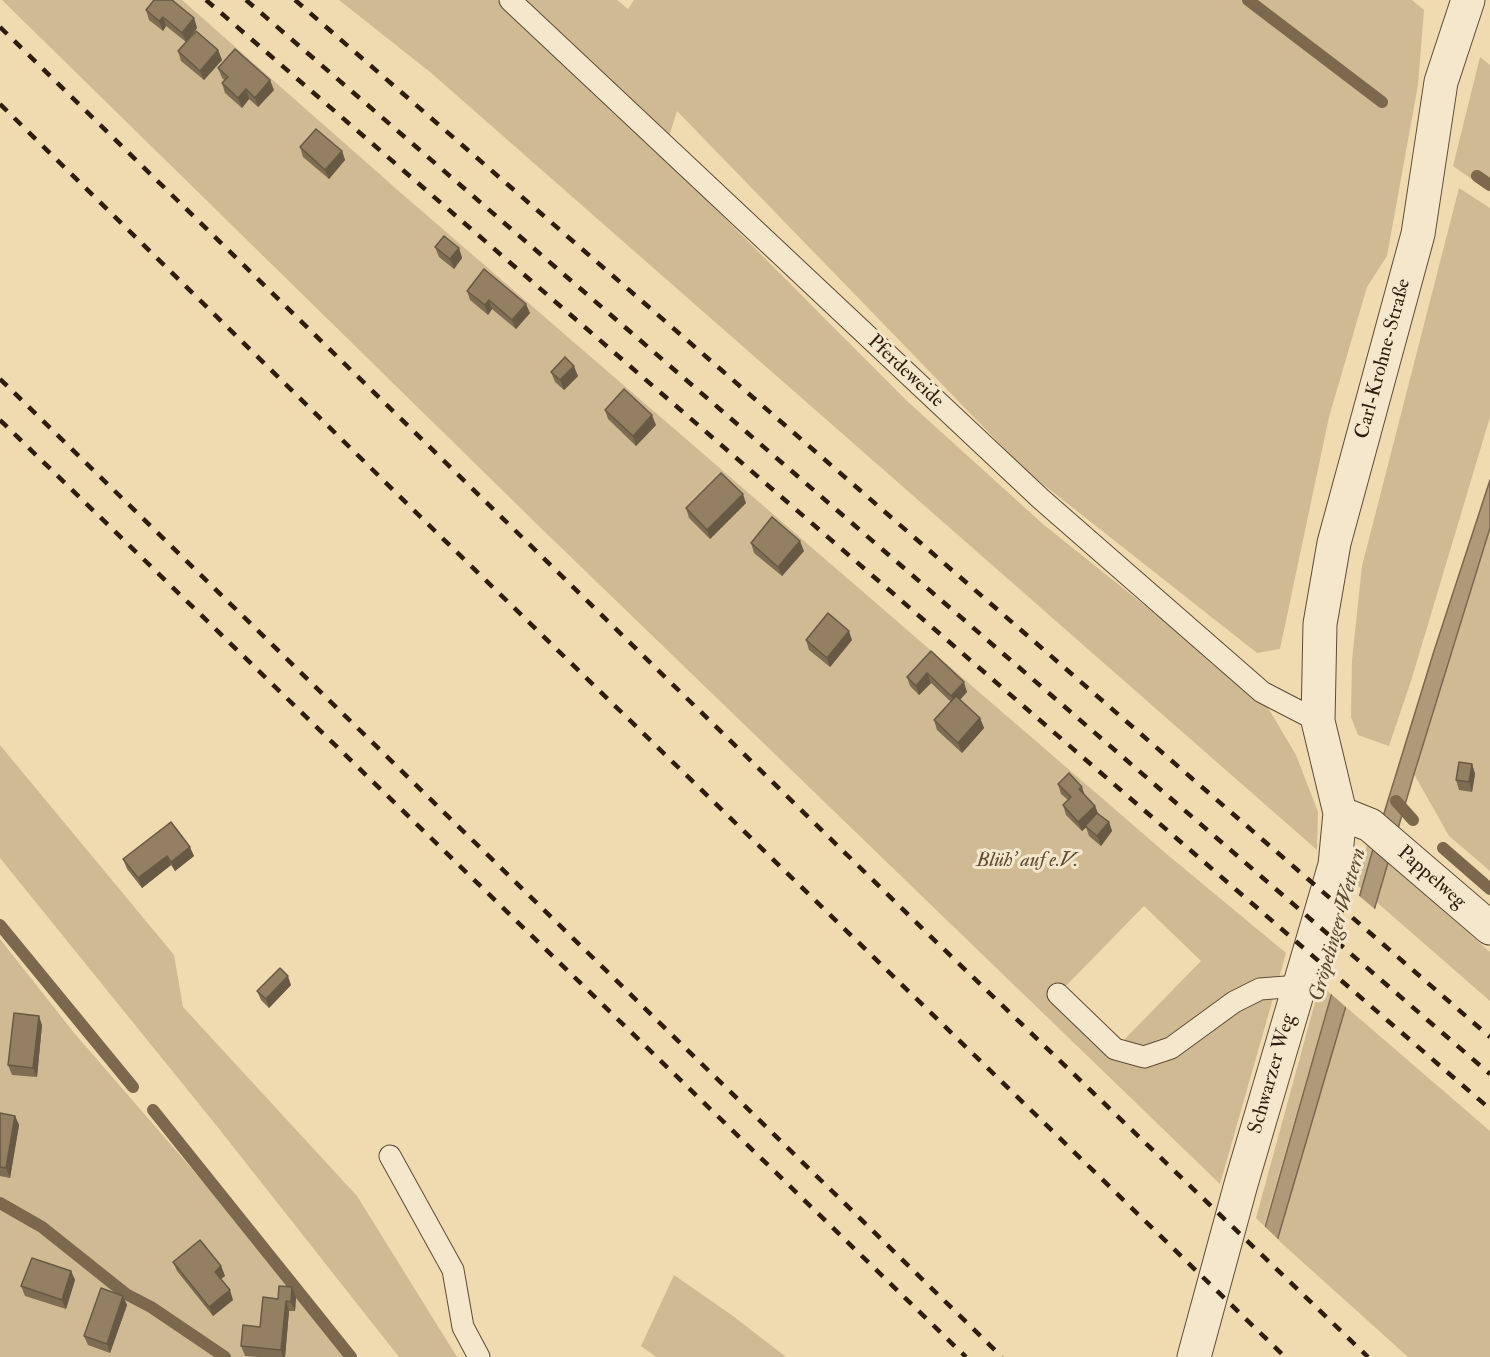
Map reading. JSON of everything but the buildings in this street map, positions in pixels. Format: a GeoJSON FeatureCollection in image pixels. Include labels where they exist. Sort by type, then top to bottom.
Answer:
{"type":"FeatureCollection","features":[{"type":"Feature","properties":{"kind":"street","name":"Carl-Krohne-Straße"},"geometry":{"type":"LineString","coordinates":[[1318,721],[1320,624],[1334,543],[1418,234],[1441,82],[1468,0]]}},
{"type":"Feature","properties":{"kind":"street","name":"Schwarzer Weg"},"geometry":{"type":"LineString","coordinates":[[1194,1357],[1241,1184],[1335,865],[1340,813],[1318,721]]}},
{"type":"Feature","properties":{"kind":"street","name":"Pappelweg"},"geometry":{"type":"LineString","coordinates":[[1340,813],[1370,825],[1490,928]]}},
{"type":"Feature","properties":{"kind":"lane","name":"Pferdeweide"},"geometry":{"type":"LineString","coordinates":[[510,0],[1041,499],[1262,692],[1318,721]]}},
{"type":"Feature","properties":{"kind":"lane"},"geometry":{"type":"LineString","coordinates":[[1058,994],[1115,1049],[1144,1058],[1171,1048],[1234,1002],[1260,989],[1299,986]]}},
{"type":"Feature","properties":{"kind":"lane"},"geometry":{"type":"LineString","coordinates":[[390,1156],[453,1270],[463,1327],[479,1357]]}},
{"type":"Feature","properties":{"kind":"green space","name":"Blüh' auf e.V."},"geometry":{"type":"Polygon","coordinates":[[[2,0],[182,0],[401,193],[1169,856],[1286,953],[1220,1184],[547,534],[2,0]],[[1144,906],[1058,994],[1115,1049],[1201,961],[1144,906]]]}},
{"type":"Feature","properties":{"kind":"green space"},"geometry":{"type":"Polygon","coordinates":[[[339,0],[617,0],[628,9],[634,0],[1412,0],[1424,10],[1418,85],[1387,256],[1367,287],[1329,417],[1280,649],[1257,653],[1025,470],[677,111],[663,156],[907,401],[1044,525],[1264,701],[1296,755],[1318,812],[1317,850],[430,72],[339,0]]]}},
{"type":"Feature","properties":{"kind":"green space"},"geometry":{"type":"Polygon","coordinates":[[[1480,57],[1490,65],[1490,192],[1453,166],[1480,57]]]}},
{"type":"Feature","properties":{"kind":"green space"},"geometry":{"type":"Polygon","coordinates":[[[1459,188],[1490,208],[1490,417],[1411,681],[1389,746],[1358,735],[1351,717],[1352,660],[1362,566],[1459,188]]]}},
{"type":"Feature","properties":{"kind":"green space"},"geometry":{"type":"Polygon","coordinates":[[[1490,528],[1490,871],[1449,836],[1414,774],[1490,528]]]}},
{"type":"Feature","properties":{"kind":"green space"},"geometry":{"type":"Polygon","coordinates":[[[0,745],[174,955],[183,1007],[357,1196],[457,1357],[399,1357],[216,1125],[0,858],[0,745]]]}},
{"type":"Feature","properties":{"kind":"green space"},"geometry":{"type":"Polygon","coordinates":[[[1367,844],[1490,952],[1490,1001],[1357,885],[1367,844]]]}},
{"type":"Feature","properties":{"kind":"green space"},"geometry":{"type":"Polygon","coordinates":[[[0,939],[75,1034],[355,1357],[0,1357],[0,939]]]}},
{"type":"Feature","properties":{"kind":"green space"},"geometry":{"type":"Polygon","coordinates":[[[1320,984],[1331,994],[1264,1226],[1256,1218],[1320,984]]]}},
{"type":"Feature","properties":{"kind":"green space"},"geometry":{"type":"Polygon","coordinates":[[[1346,1007],[1490,1131],[1490,1357],[1408,1357],[1277,1239],[1346,1007]]]}},
{"type":"Feature","properties":{"kind":"green space"},"geometry":{"type":"Polygon","coordinates":[[[674,1275],[786,1357],[656,1357],[641,1346],[674,1275]]]}},
{"type":"Feature","properties":{"kind":"shaded area"},"geometry":{"type":"Polygon","coordinates":[[[1490,480],[1490,528],[1414,774],[1243,1357],[1228,1357],[1373,849],[1490,480]]]}},
{"type":"Feature","properties":{"kind":"pier"},"geometry":{"type":"Polygon","coordinates":[[[1357,894],[1377,911],[1348,1009],[1329,992],[1357,894]]]}},
{"type":"Feature","properties":{"kind":"pier"},"geometry":{"type":"Polygon","coordinates":[[[1262,1224],[1280,1241],[1246,1357],[1225,1357],[1262,1224]]]}},
{"type":"Feature","properties":{"kind":"waterway"},"geometry":{"type":"LineString","coordinates":[[1248,0],[1382,102]]}},
{"type":"Feature","properties":{"kind":"waterway"},"geometry":{"type":"LineString","coordinates":[[1477,176],[1490,185]]}},
{"type":"Feature","properties":{"kind":"waterway"},"geometry":{"type":"LineString","coordinates":[[1396,801],[1413,820]]}},
{"type":"Feature","properties":{"kind":"waterway"},"geometry":{"type":"LineString","coordinates":[[1443,848],[1490,889]]}},
{"type":"Feature","properties":{"kind":"waterway"},"geometry":{"type":"LineString","coordinates":[[0,925],[133,1087]]}},
{"type":"Feature","properties":{"kind":"waterway"},"geometry":{"type":"LineString","coordinates":[[153,1110],[351,1357]]}},
{"type":"Feature","properties":{"kind":"waterway"},"geometry":{"type":"LineString","coordinates":[[0,1203],[42,1227],[126,1294],[151,1307],[225,1357]]}},
{"type":"Feature","properties":{"kind":"railway"},"geometry":{"type":"LineString","coordinates":[[206,0],[1490,1109]]}},
{"type":"Feature","properties":{"kind":"railway"},"geometry":{"type":"LineString","coordinates":[[246,0],[1490,1074]]}},
{"type":"Feature","properties":{"kind":"railway"},"geometry":{"type":"LineString","coordinates":[[295,0],[1490,1037]]}},
{"type":"Feature","properties":{"kind":"railway"},"geometry":{"type":"LineString","coordinates":[[0,27],[927,933],[1368,1357]]}},
{"type":"Feature","properties":{"kind":"railway"},"geometry":{"type":"LineString","coordinates":[[0,104],[434,530],[1285,1357]]}},
{"type":"Feature","properties":{"kind":"railway"},"geometry":{"type":"LineString","coordinates":[[0,379],[1002,1357]]}},
{"type":"Feature","properties":{"kind":"railway"},"geometry":{"type":"LineString","coordinates":[[0,420],[966,1357]]}},
{"type":"Feature","properties":{"kind":"water label","name":"Gröpelinger Wettern"},"geometry":{"type":"Point","coordinates":[1339,925]}}]}
